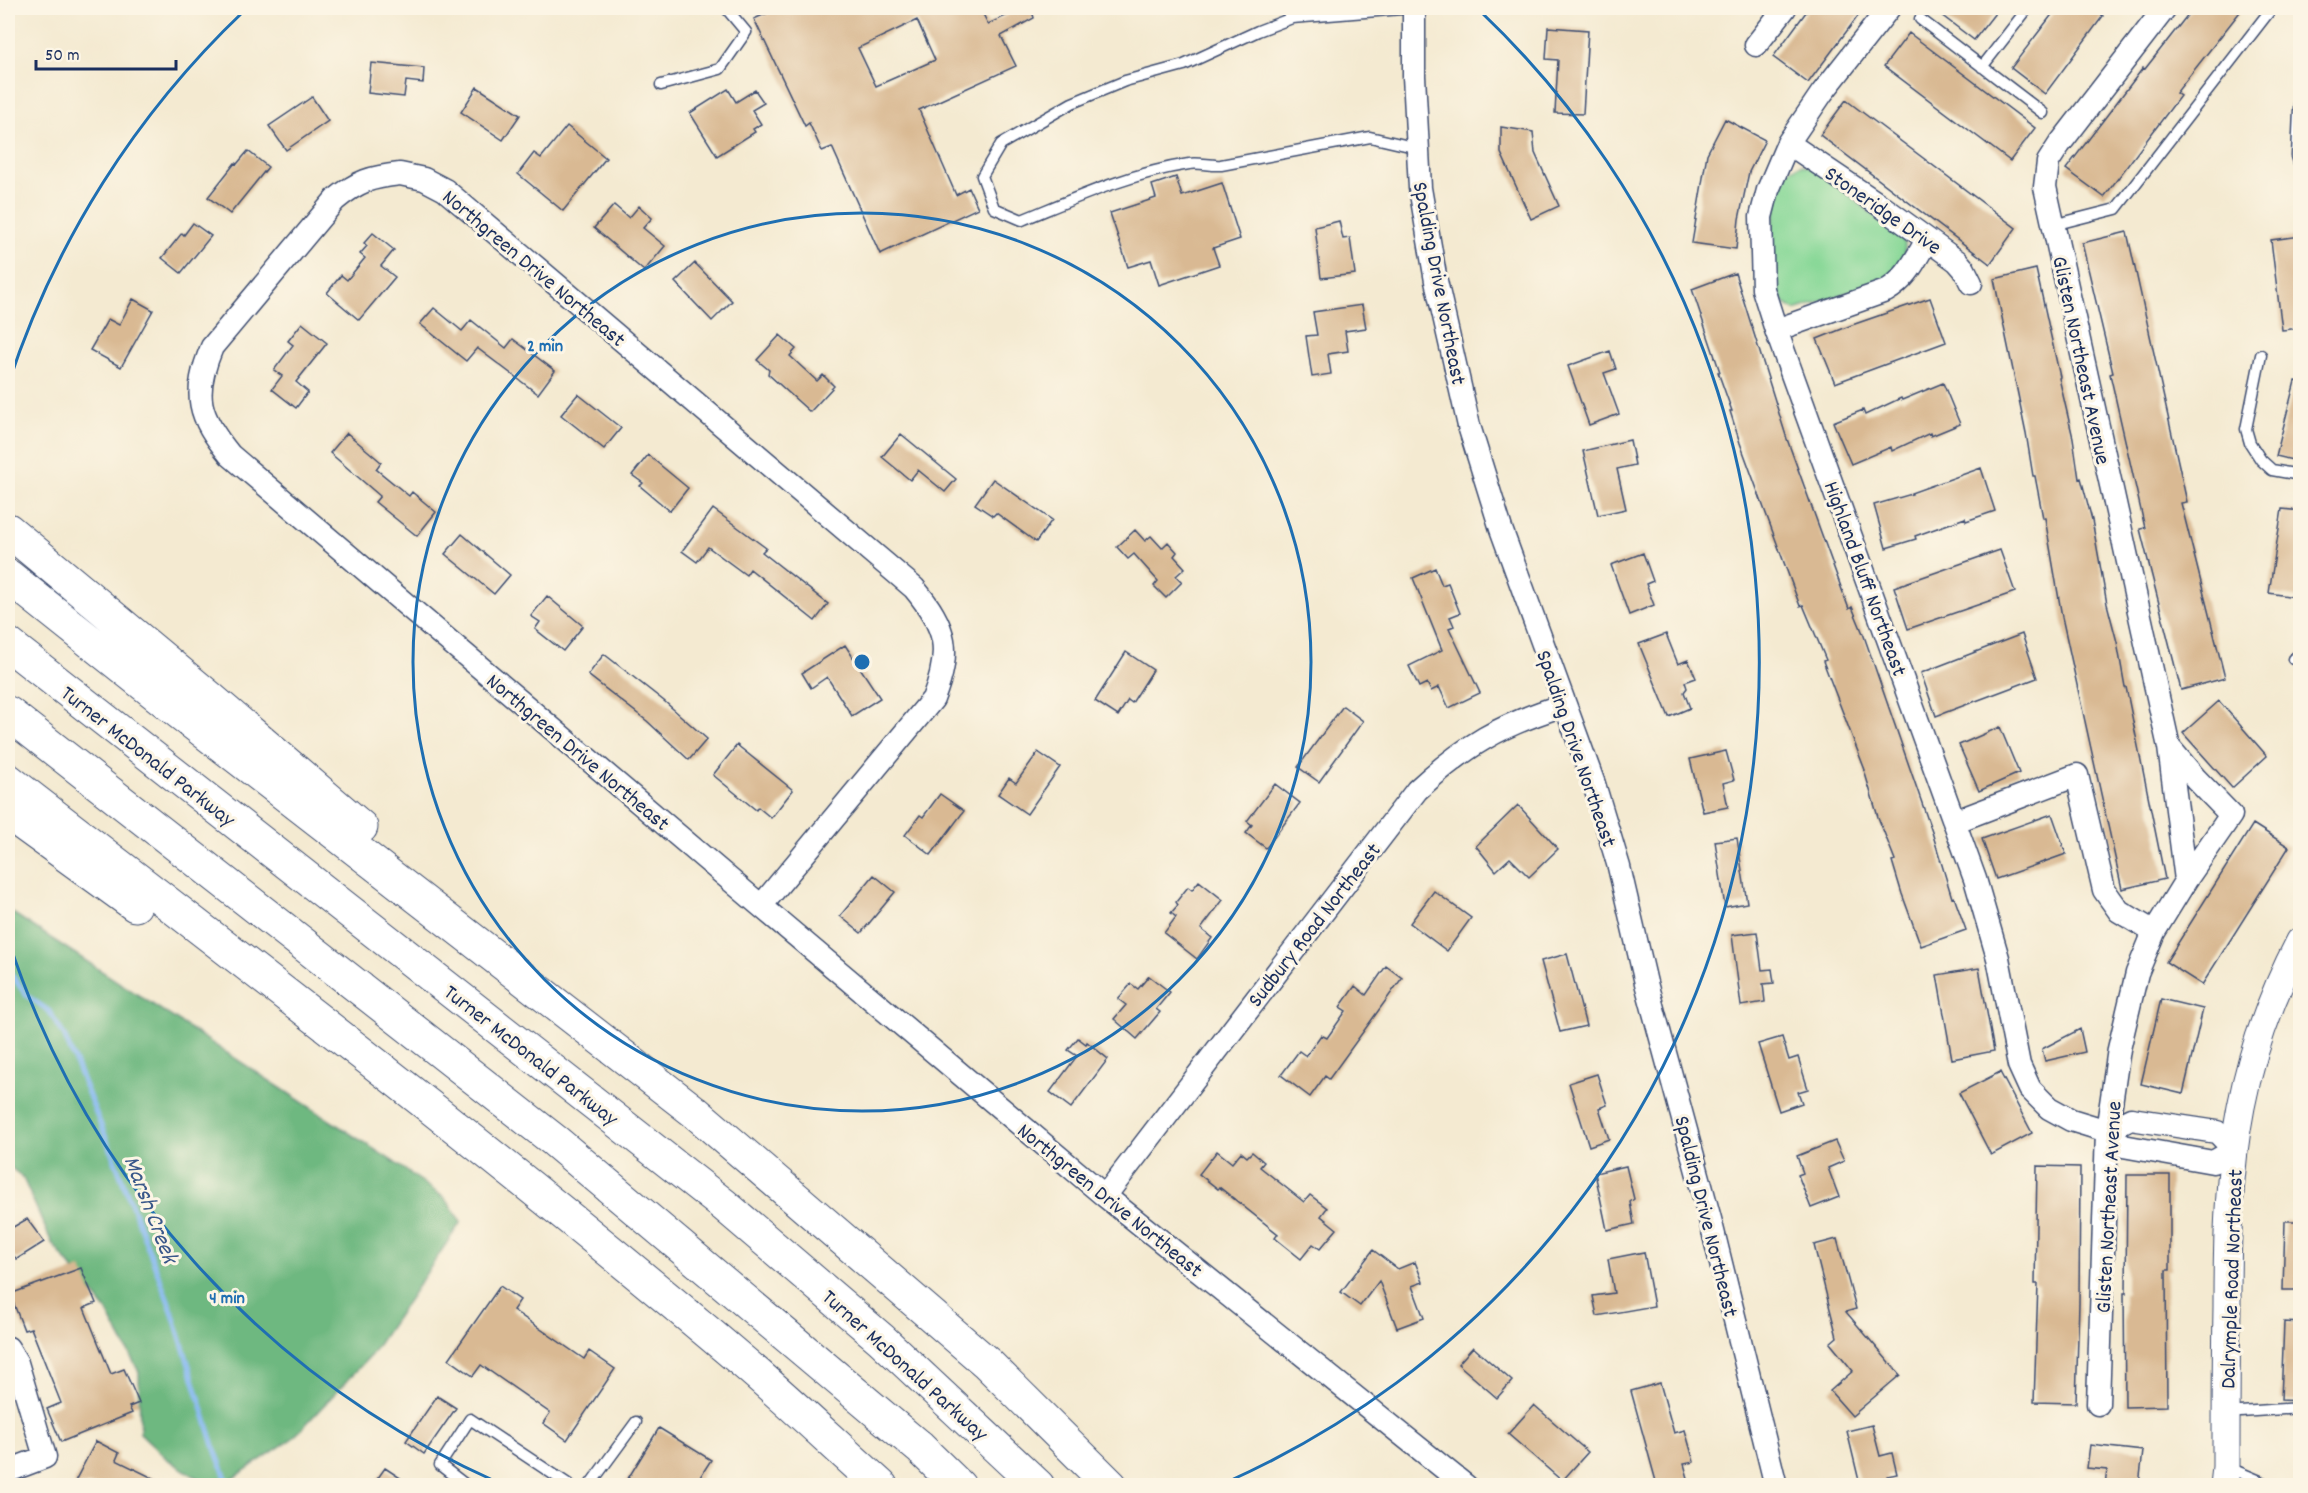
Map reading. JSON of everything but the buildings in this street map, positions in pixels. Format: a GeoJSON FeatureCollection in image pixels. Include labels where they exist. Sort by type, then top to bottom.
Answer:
{"type":"FeatureCollection","features":[{"type":"Feature","properties":{"kind":"highway"},"geometry":{"type":"LineString","coordinates":[[8,530],[322,793],[486,938],[542,992]]}},
{"type":"Feature","properties":{"kind":"highway"},"geometry":{"type":"LineString","coordinates":[[8,576],[180,713],[695,1112],[987,1363],[1111,1485]]}},
{"type":"Feature","properties":{"kind":"highway","name":"Turner McDonald Parkway"},"geometry":{"type":"LineString","coordinates":[[8,644],[724,1205],[881,1339],[1038,1485]]}},
{"type":"Feature","properties":{"kind":"highway"},"geometry":{"type":"LineString","coordinates":[[8,713],[555,1141],[911,1440],[960,1485]]}},
{"type":"Feature","properties":{"kind":"highway"},"geometry":{"type":"LineString","coordinates":[[8,780],[448,1120],[744,1362],[881,1485]]}},
{"type":"Feature","properties":{"kind":"highway"},"geometry":{"type":"LineString","coordinates":[[8,813],[285,1011],[332,1030]]}},
{"type":"Feature","properties":{"kind":"street","name":"Spalding Drive Northeast"},"geometry":{"type":"LineString","coordinates":[[1414,8],[1414,76],[1420,188],[1436,280],[1469,426],[1501,529],[1594,784],[1619,867],[1646,983],[1710,1219],[1776,1485]]}},
{"type":"Feature","properties":{"kind":"street"},"geometry":{"type":"LineString","coordinates":[[1756,45],[1785,8]]}},
{"type":"Feature","properties":{"kind":"street","name":"Highland Bluff Northeast"},"geometry":{"type":"LineString","coordinates":[[1888,8],[1822,93],[1788,143],[1768,190],[1761,217],[1763,289],[1975,879],[1998,958],[2022,1075],[2036,1097],[2058,1114],[2107,1131]]}},
{"type":"Feature","properties":{"kind":"street","name":"Glisten Northeast Avenue"},"geometry":{"type":"LineString","coordinates":[[2165,8],[2048,162],[2045,187],[2169,747],[2186,880]]}},
{"type":"Feature","properties":{"kind":"street","name":"Stoneridge Drive"},"geometry":{"type":"LineString","coordinates":[[1788,143],[1957,261],[1971,283]]}},
{"type":"Feature","properties":{"kind":"street","name":"Northgreen Drive Northeast"},"geometry":{"type":"LineString","coordinates":[[761,906],[933,699],[941,677],[944,654],[942,632],[934,612],[914,588],[445,190],[424,179],[400,174],[376,176],[354,184],[335,200],[212,347],[203,368],[200,390],[202,412],[211,432],[230,455],[761,906],[1105,1196],[1466,1485]]}},
{"type":"Feature","properties":{"kind":"street"},"geometry":{"type":"LineString","coordinates":[[1776,330],[1897,285],[1907,275],[1927,240]]}},
{"type":"Feature","properties":{"kind":"street","name":"Sudbury Road Northeast"},"geometry":{"type":"LineString","coordinates":[[1105,1196],[1417,790],[1448,761],[1486,736],[1524,717],[1564,705]]}},
{"type":"Feature","properties":{"kind":"street","name":"Glisten Northeast Avenue"},"geometry":{"type":"LineString","coordinates":[[2098,1404],[2107,1131],[2126,1016],[2137,973],[2154,932],[2186,880],[2231,815],[2169,747]]}},
{"type":"Feature","properties":{"kind":"street"},"geometry":{"type":"LineString","coordinates":[[1954,822],[2076,775],[2104,890],[2119,911],[2154,932]]}},
{"type":"Feature","properties":{"kind":"street","name":"Dalrymple Road Northeast"},"geometry":{"type":"LineString","coordinates":[[2225,1476],[2227,1228],[2234,1150],[2241,1107],[2254,1053],[2269,1011],[2301,941]]}},
{"type":"Feature","properties":{"kind":"street"},"geometry":{"type":"LineString","coordinates":[[2107,1131],[2131,1119],[2217,1132],[2234,1150]]}},
{"type":"Feature","properties":{"kind":"street"},"geometry":{"type":"LineString","coordinates":[[8,1348],[17,1363],[45,1457],[8,1470]]}},
{"type":"Feature","properties":{"kind":"lane"},"geometry":{"type":"LineString","coordinates":[[660,85],[720,69],[746,32],[726,8]]}},
{"type":"Feature","properties":{"kind":"lane"},"geometry":{"type":"LineString","coordinates":[[1414,8],[1345,11],[1292,18],[1184,65],[1125,81],[1072,103],[1001,144],[982,176],[994,208],[1022,220],[1137,174],[1191,163],[1206,166],[1221,165],[1370,137],[1418,148]]}},
{"type":"Feature","properties":{"kind":"lane"},"geometry":{"type":"LineString","coordinates":[[1982,67],[2028,8]]}},
{"type":"Feature","properties":{"kind":"lane"},"geometry":{"type":"LineString","coordinates":[[2053,225],[2116,209],[2272,8]]}},
{"type":"Feature","properties":{"kind":"lane"},"geometry":{"type":"LineString","coordinates":[[1920,19],[2043,113]]}},
{"type":"Feature","properties":{"kind":"lane"},"geometry":{"type":"LineString","coordinates":[[2300,88],[2297,156],[2301,166]]}},
{"type":"Feature","properties":{"kind":"lane"},"geometry":{"type":"LineString","coordinates":[[2261,356],[2246,429],[2250,443],[2261,460],[2272,470],[2301,475]]}},
{"type":"Feature","properties":{"kind":"lane"},"geometry":{"type":"LineString","coordinates":[[2226,1413],[2301,1408]]}},
{"type":"Feature","properties":{"kind":"lane"},"geometry":{"type":"LineString","coordinates":[[467,1485],[440,1465],[470,1419],[571,1485]]}},
{"type":"Feature","properties":{"kind":"lane"},"geometry":{"type":"LineString","coordinates":[[590,1485],[636,1422]]}},
{"type":"Feature","properties":{"kind":"lane"},"geometry":{"type":"LineString","coordinates":[[2225,1476],[2271,1485]]}},
{"type":"Feature","properties":{"kind":"green space"},"geometry":{"type":"Polygon","coordinates":[[[1801,165],[1815,168],[1901,237],[1905,246],[1905,258],[1886,280],[1795,310],[1785,304],[1777,290],[1771,238],[1778,188],[1786,171],[1801,165]]]}},
{"type":"Feature","properties":{"kind":"green space"},"geometry":{"type":"Polygon","coordinates":[[[8,910],[394,1162],[446,1199],[461,1222],[371,1355],[293,1438],[223,1485],[208,1485],[167,1459],[140,1433],[139,1372],[106,1310],[52,1243],[23,1178],[8,1165],[8,910]]]}},
{"type":"Feature","properties":{"kind":"waterway","name":"Marsh Creek"},"geometry":{"type":"LineString","coordinates":[[8,964],[10,972],[26,995],[49,1011],[64,1035],[171,1308],[216,1452],[229,1486]]}}]}
